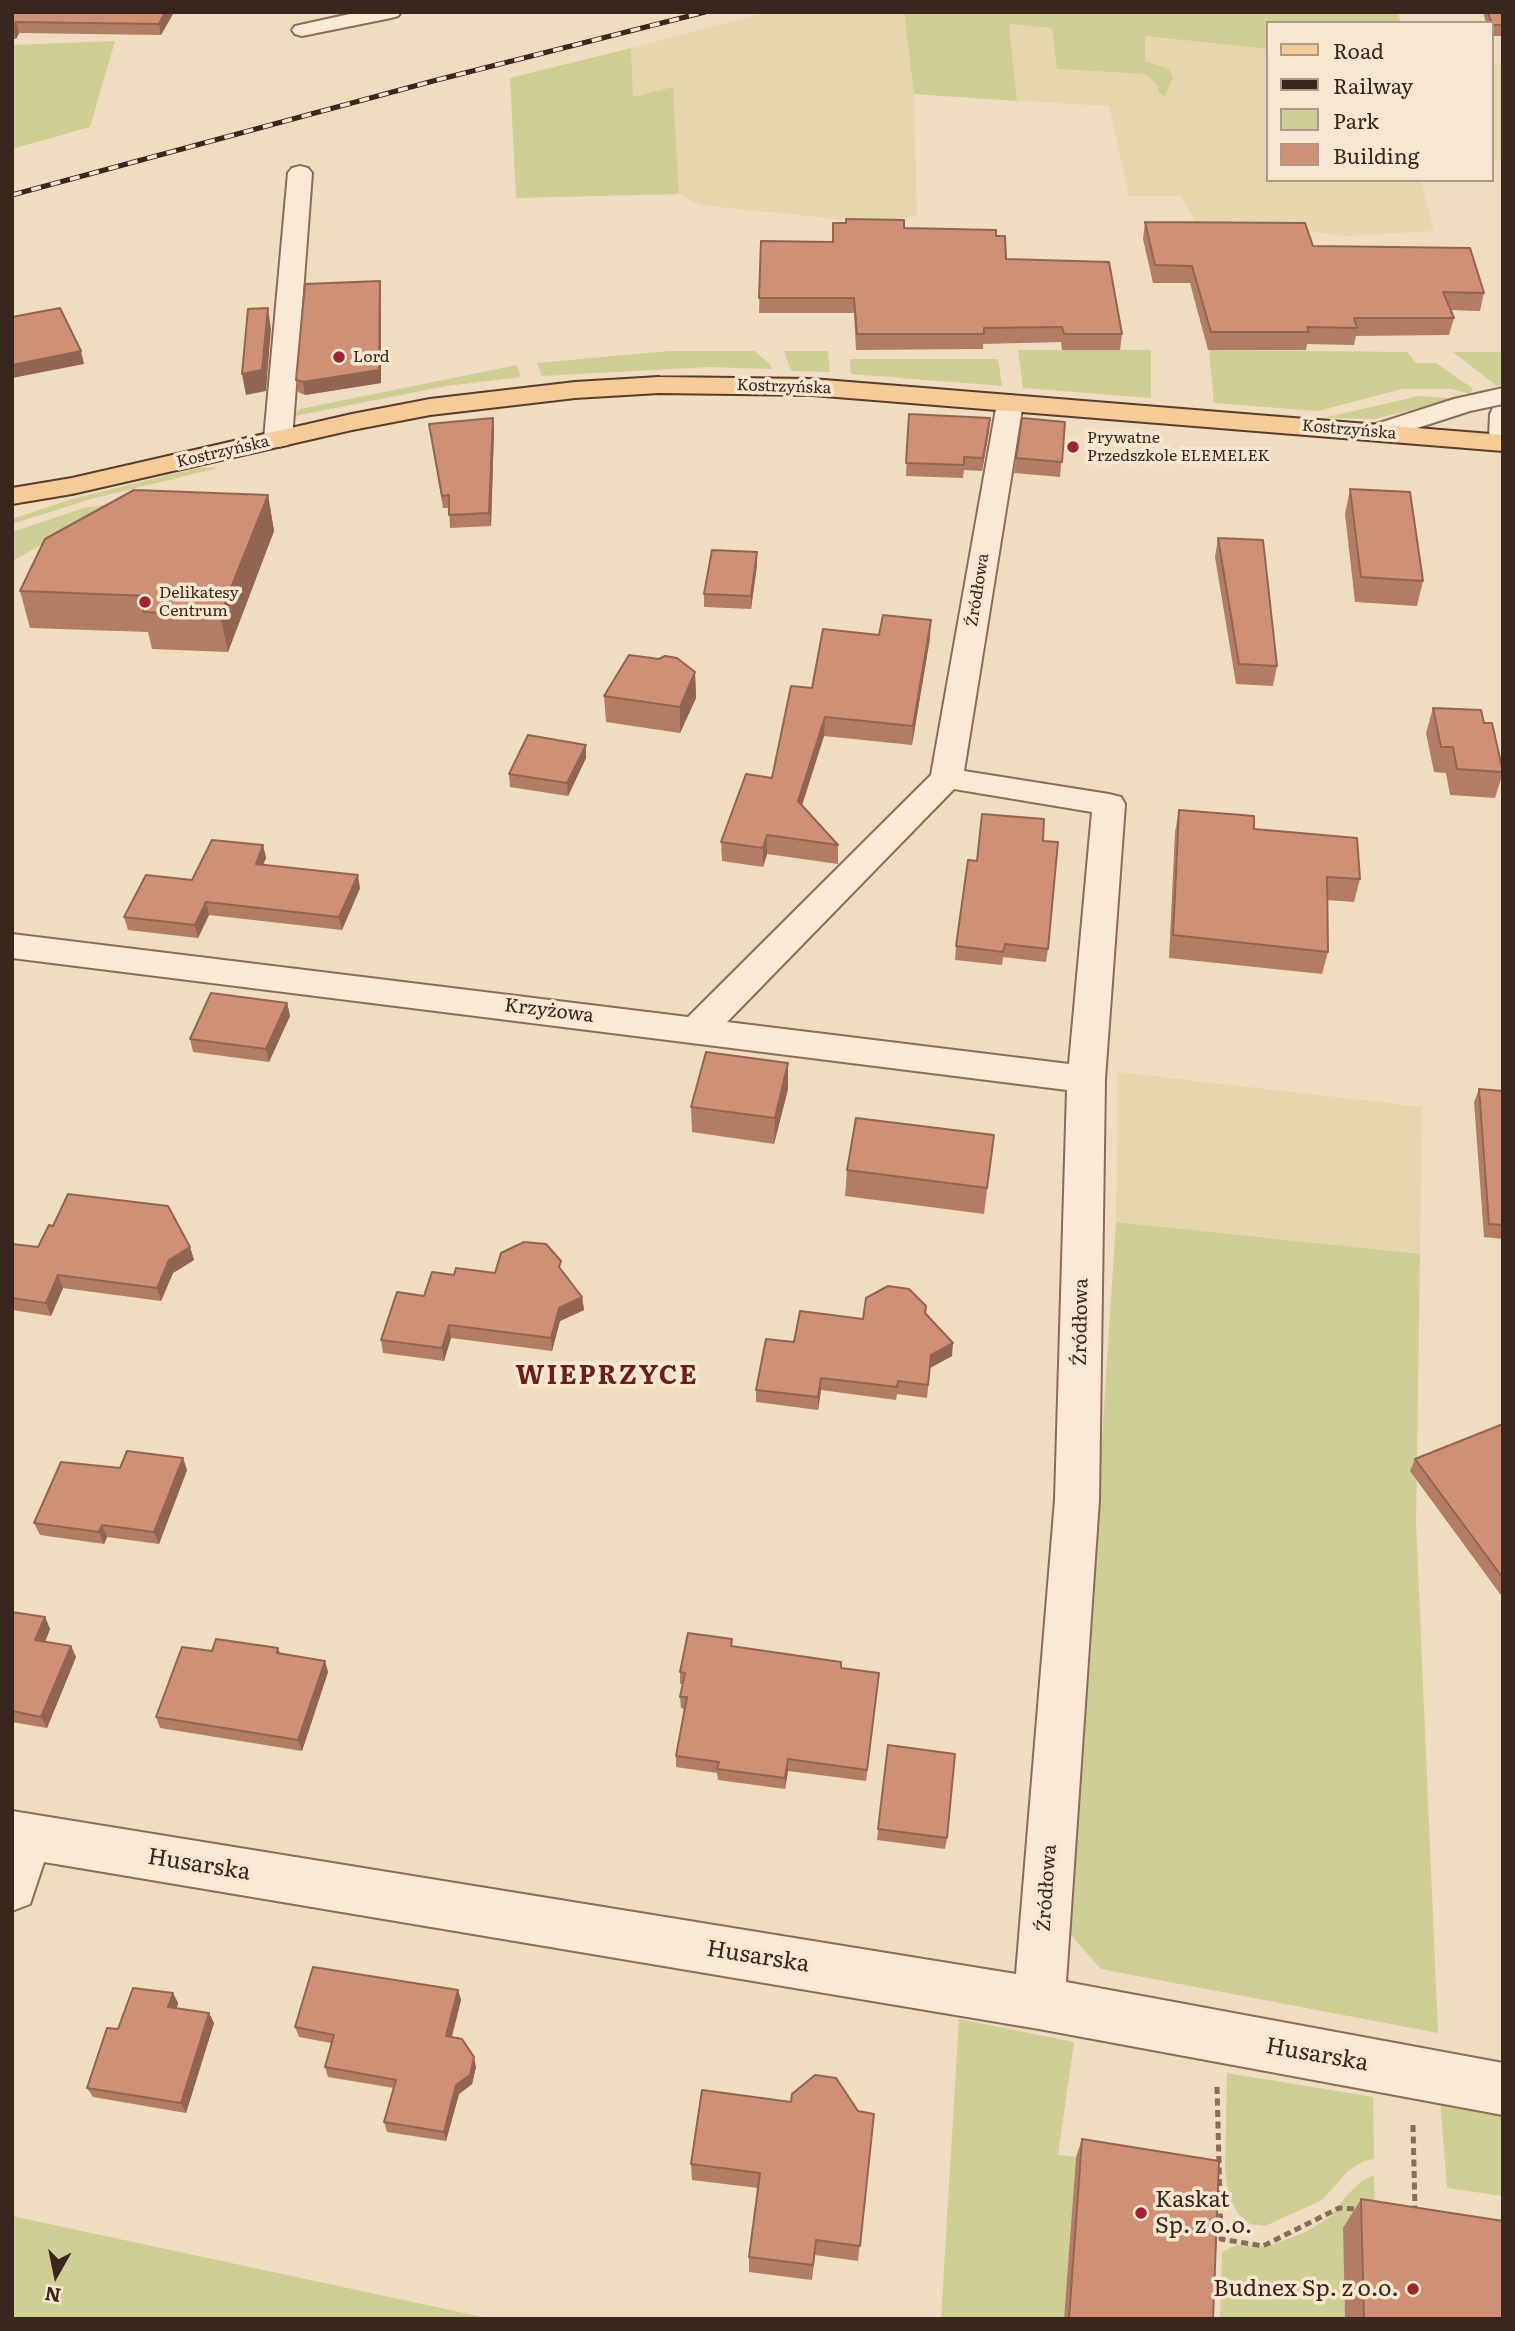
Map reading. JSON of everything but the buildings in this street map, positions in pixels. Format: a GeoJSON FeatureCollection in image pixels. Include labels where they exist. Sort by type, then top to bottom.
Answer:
{"type":"FeatureCollection","features":[{"type":"Feature","properties":{"kind":"main road","name":"Kostrzyńska"},"geometry":{"type":"LineString","coordinates":[[12,496],[72,486],[352,422],[499,397],[659,385],[783,386],[1503,440]]}},
{"type":"Feature","properties":{"kind":"main road","name":"Kostrzyńska"},"geometry":{"type":"LineString","coordinates":[[12,512],[72,486]]}},
{"type":"Feature","properties":{"kind":"street"},"geometry":{"type":"LineString","coordinates":[[302,30],[391,12]]}},
{"type":"Feature","properties":{"kind":"street"},"geometry":{"type":"LineString","coordinates":[[278,439],[300,173]]}},
{"type":"Feature","properties":{"kind":"street"},"geometry":{"type":"LineString","coordinates":[[1380,432],[1463,405],[1503,396]]}},
{"type":"Feature","properties":{"kind":"street","name":"Źródłowa"},"geometry":{"type":"LineString","coordinates":[[1010,403],[947,778],[1109,804],[1086,1079],[1077,1500],[1039,2003]]}},
{"type":"Feature","properties":{"kind":"street"},"geometry":{"type":"LineString","coordinates":[[1503,414],[1503,440]]}},
{"type":"Feature","properties":{"kind":"street"},"geometry":{"type":"LineString","coordinates":[[697,1030],[947,778]]}},
{"type":"Feature","properties":{"kind":"street","name":"Krzyżowa"},"geometry":{"type":"LineString","coordinates":[[12,946],[1086,1079]]}},
{"type":"Feature","properties":{"kind":"street"},"geometry":{"type":"LineString","coordinates":[[12,1887],[20,1835]]}},
{"type":"Feature","properties":{"kind":"street","name":"Husarska"},"geometry":{"type":"LineString","coordinates":[[20,1835],[1039,2003],[1503,2089]]}},
{"type":"Feature","properties":{"kind":"path"},"geometry":{"type":"LineString","coordinates":[[1217,2036],[1221,2239],[1263,2246],[1339,2208],[1364,2209]]}},
{"type":"Feature","properties":{"kind":"path"},"geometry":{"type":"LineString","coordinates":[[1412,2112],[1415,2211]]}},
{"type":"Feature","properties":{"kind":"path"},"geometry":{"type":"LineString","coordinates":[[1402,2210],[1428,2213]]}},
{"type":"Feature","properties":{"kind":"shaded area"},"geometry":{"type":"Polygon","coordinates":[[[769,12],[904,12],[914,94],[917,216],[865,222],[700,205],[679,194],[673,88],[633,97],[631,48],[769,12]]]}},
{"type":"Feature","properties":{"kind":"shaded area"},"geometry":{"type":"Polygon","coordinates":[[[1009,24],[1052,28],[1057,69],[1146,74],[1169,90],[1169,69],[1145,61],[1145,36],[1266,49],[1266,182],[1422,182],[1434,231],[1344,236],[1243,222],[1196,223],[1181,196],[1129,196],[1109,106],[1017,101],[1009,24]]]}},
{"type":"Feature","properties":{"kind":"shaded area"},"geometry":{"type":"Polygon","coordinates":[[[1494,64],[1503,64],[1503,160],[1494,159],[1494,64]]]}},
{"type":"Feature","properties":{"kind":"shaded area"},"geometry":{"type":"Polygon","coordinates":[[[1118,1072],[1422,1107],[1420,1254],[1116,1222],[1118,1072]]]}},
{"type":"Feature","properties":{"kind":"green space"},"geometry":{"type":"Polygon","coordinates":[[[904,12],[1398,12],[1400,20],[1266,21],[1266,49],[1145,36],[1145,61],[1169,69],[1173,77],[1165,97],[1158,92],[1159,86],[1145,74],[1057,69],[1052,28],[1009,24],[1017,101],[914,94],[904,12]]]}},
{"type":"Feature","properties":{"kind":"green space"},"geometry":{"type":"Polygon","coordinates":[[[115,41],[90,127],[12,149],[12,45],[115,41]]]}},
{"type":"Feature","properties":{"kind":"green space"},"geometry":{"type":"Polygon","coordinates":[[[631,48],[633,97],[673,87],[679,194],[516,198],[510,78],[631,48]]]}},
{"type":"Feature","properties":{"kind":"green space"},"geometry":{"type":"Polygon","coordinates":[[[1018,350],[1151,350],[1151,398],[1023,388],[1018,350]]]}},
{"type":"Feature","properties":{"kind":"green space"},"geometry":{"type":"Polygon","coordinates":[[[1209,350],[1407,352],[1416,363],[1436,363],[1472,388],[1471,394],[1452,389],[1402,389],[1318,411],[1214,403],[1209,350]]]}},
{"type":"Feature","properties":{"kind":"green space"},"geometry":{"type":"Polygon","coordinates":[[[669,351],[754,351],[769,363],[772,369],[709,367],[542,376],[537,363],[669,351]]]}},
{"type":"Feature","properties":{"kind":"green space"},"geometry":{"type":"Polygon","coordinates":[[[784,351],[828,351],[830,372],[791,371],[784,351]]]}},
{"type":"Feature","properties":{"kind":"green space"},"geometry":{"type":"Polygon","coordinates":[[[1453,352],[1503,352],[1503,384],[1497,386],[1453,352]]]}},
{"type":"Feature","properties":{"kind":"green space"},"geometry":{"type":"Polygon","coordinates":[[[850,359],[998,359],[1002,386],[851,374],[850,359]]]}},
{"type":"Feature","properties":{"kind":"green space"},"geometry":{"type":"Polygon","coordinates":[[[517,365],[521,377],[446,386],[295,416],[294,414],[300,409],[517,365]]]}},
{"type":"Feature","properties":{"kind":"green space"},"geometry":{"type":"Polygon","coordinates":[[[1419,396],[1454,399],[1375,419],[1323,418],[1419,396]]]}},
{"type":"Feature","properties":{"kind":"green space"},"geometry":{"type":"Polygon","coordinates":[[[201,467],[218,468],[91,499],[12,524],[12,519],[72,499],[201,467]]]}},
{"type":"Feature","properties":{"kind":"green space"},"geometry":{"type":"Polygon","coordinates":[[[118,503],[12,561],[12,532],[84,508],[118,503]]]}},
{"type":"Feature","properties":{"kind":"green space"},"geometry":{"type":"Polygon","coordinates":[[[1116,1222],[1420,1254],[1416,1523],[1438,2033],[1101,1969],[1070,1934],[1116,1222]]]}},
{"type":"Feature","properties":{"kind":"green space"},"geometry":{"type":"Polygon","coordinates":[[[959,2019],[1074,2042],[1058,2155],[1076,2157],[1064,2319],[941,2319],[959,2019]]]}},
{"type":"Feature","properties":{"kind":"green space"},"geometry":{"type":"Polygon","coordinates":[[[1227,2073],[1373,2097],[1374,2159],[1364,2161],[1348,2171],[1322,2200],[1265,2226],[1250,2224],[1239,2215],[1229,2198],[1225,2169],[1227,2073]]]}},
{"type":"Feature","properties":{"kind":"green space"},"geometry":{"type":"Polygon","coordinates":[[[1440,2099],[1503,2110],[1503,2196],[1447,2188],[1440,2099]]]}},
{"type":"Feature","properties":{"kind":"green space"},"geometry":{"type":"Polygon","coordinates":[[[1374,2175],[1375,2232],[1343,2228],[1345,2319],[1220,2319],[1222,2252],[1237,2245],[1268,2246],[1306,2232],[1331,2216],[1346,2196],[1362,2181],[1374,2175]]]}},
{"type":"Feature","properties":{"kind":"green space"},"geometry":{"type":"Polygon","coordinates":[[[12,2216],[492,2319],[12,2319],[12,2216]]]}},
{"type":"Feature","properties":{"kind":"railway"},"geometry":{"type":"LineString","coordinates":[[12,195],[433,81],[705,12]]}},
{"type":"Feature","properties":{"kind":"place","name":"Lord"},"geometry":{"type":"Point","coordinates":[339,357]}},
{"type":"Feature","properties":{"kind":"place","name":"Prywatne Przedszkole ELEMELEK"},"geometry":{"type":"Point","coordinates":[1073,447]}},
{"type":"Feature","properties":{"kind":"place","name":"Delikatesy Centrum"},"geometry":{"type":"Point","coordinates":[145,602]}},
{"type":"Feature","properties":{"kind":"place","name":"Kaskat Sp. z o.o."},"geometry":{"type":"Point","coordinates":[1141,2213]}},
{"type":"Feature","properties":{"kind":"place","name":"Budnex Sp. z o.o."},"geometry":{"type":"Point","coordinates":[1413,2289]}},
{"type":"Feature","properties":{"kind":"district","name":"WIEPRZYCE"},"geometry":{"type":"Point","coordinates":[607,1376]}}]}
